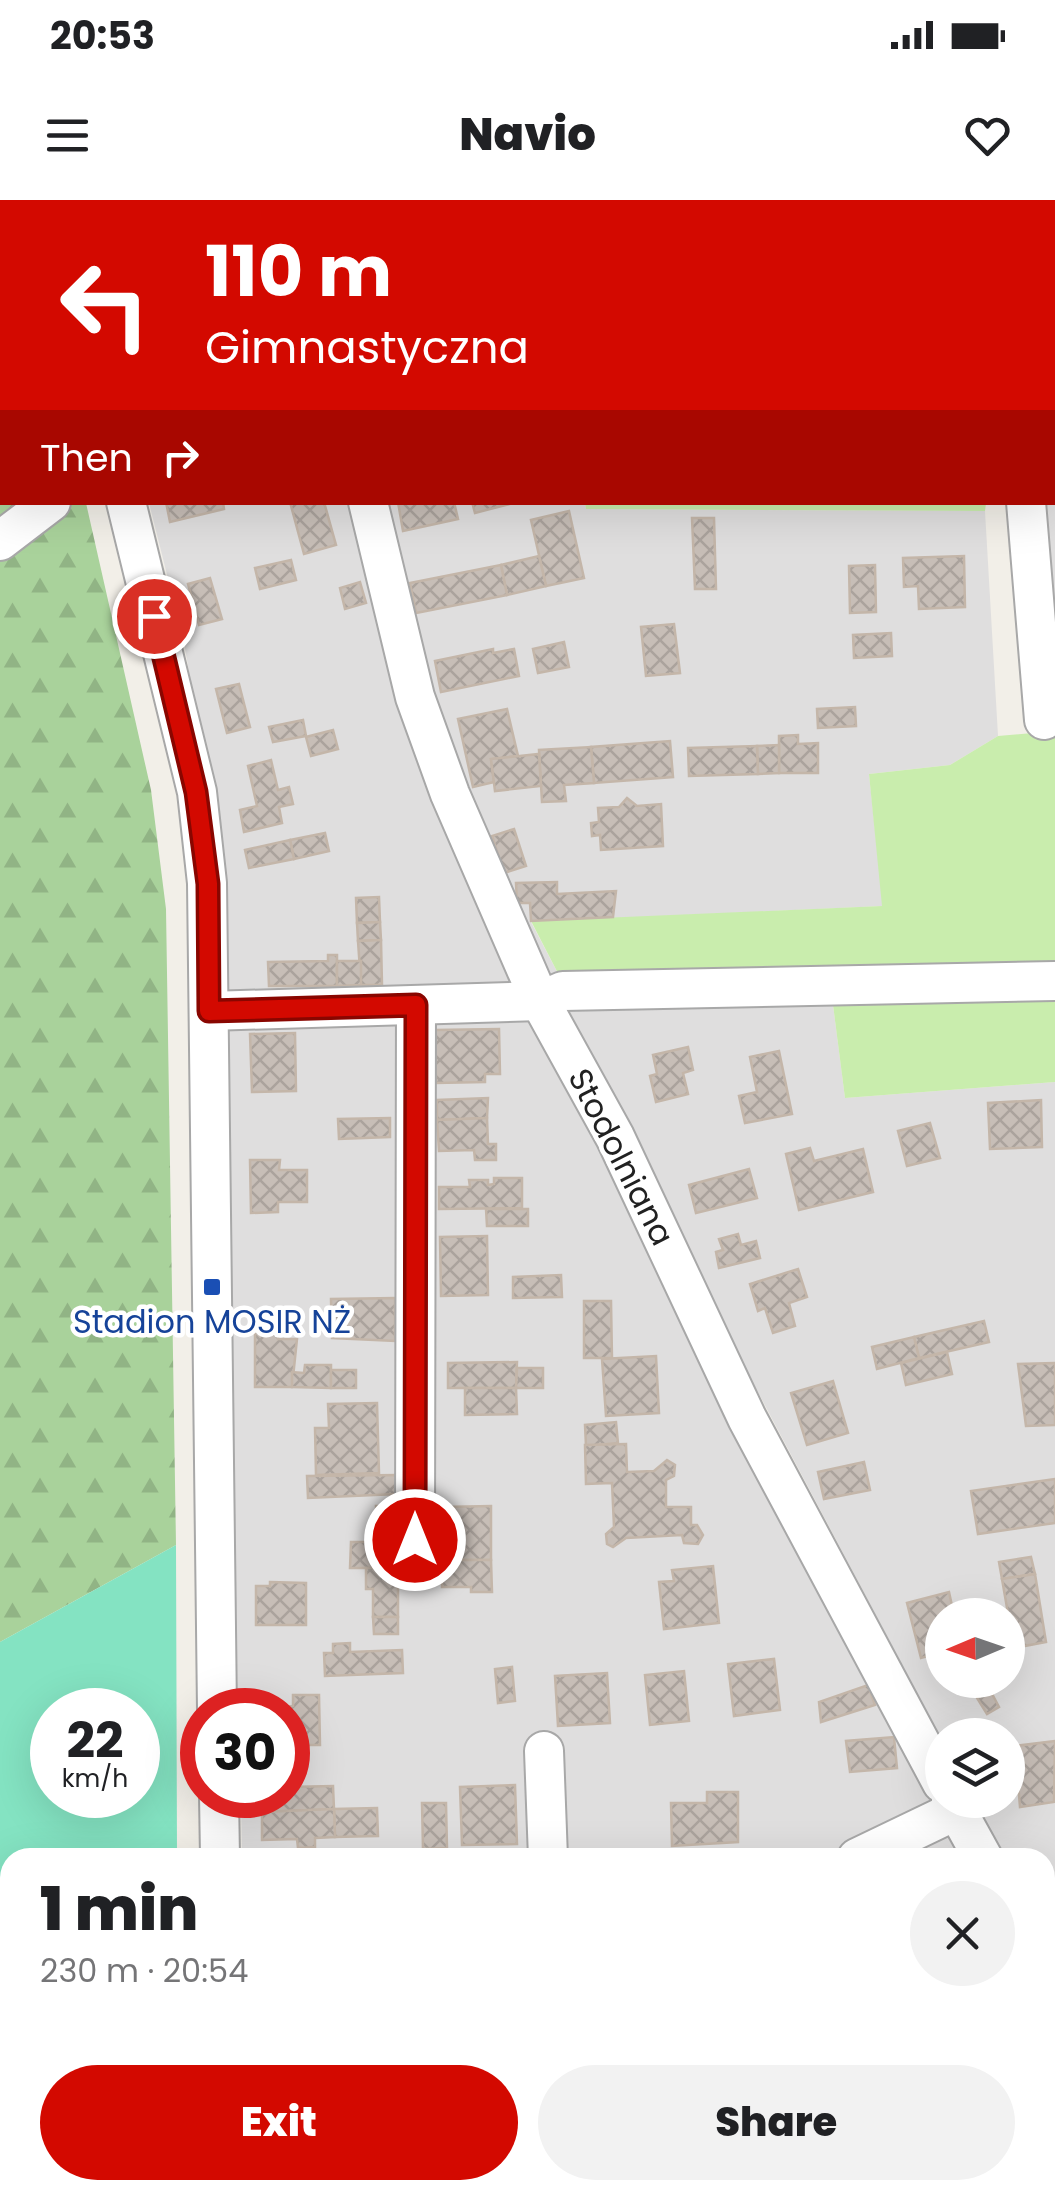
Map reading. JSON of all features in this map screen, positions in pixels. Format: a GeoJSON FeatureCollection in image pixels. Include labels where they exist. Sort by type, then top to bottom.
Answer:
{"type":"FeatureCollection","features":[{"type":"Feature","properties":{"kind":"street"},"geometry":{"type":"LineString","coordinates":[[0,541],[48,505]]}},
{"type":"Feature","properties":{"kind":"street"},"geometry":{"type":"LineString","coordinates":[[127,505],[196,792],[208,884],[217,1688]]}},
{"type":"Feature","properties":{"kind":"street","name":"Stodolniana"},"geometry":{"type":"LineString","coordinates":[[369,505],[415,698],[450,794],[540,1001],[615,1137],[747,1418],[925,1751]]}},
{"type":"Feature","properties":{"kind":"street"},"geometry":{"type":"LineString","coordinates":[[1026,505],[1044,720]]}},
{"type":"Feature","properties":{"kind":"street"},"geometry":{"type":"LineString","coordinates":[[209,1011],[540,1001],[563,991],[1055,982]]}},
{"type":"Feature","properties":{"kind":"street"},"geometry":{"type":"LineString","coordinates":[[415,1540],[416,1005]]}},
{"type":"Feature","properties":{"kind":"street"},"geometry":{"type":"LineString","coordinates":[[544,1751],[548,1848]]}},
{"type":"Feature","properties":{"kind":"street"},"geometry":{"type":"LineString","coordinates":[[872,1848],[925,1814]]}},
{"type":"Feature","properties":{"kind":"street"},"geometry":{"type":"LineString","coordinates":[[219,1818],[220,1848]]}},
{"type":"Feature","properties":{"kind":"street","name":"Stodolniana"},"geometry":{"type":"LineString","coordinates":[[961,1818],[978,1848]]}},
{"type":"Feature","properties":{"kind":"shaded area"},"geometry":{"type":"Polygon","coordinates":[[[150,505],[358,505],[436,787],[925,1758],[925,1818],[955,1818],[970,1848],[242,1848],[241,1818],[310,1818],[310,1688],[238,1688],[220,860],[184,642],[150,505]]]}},
{"type":"Feature","properties":{"kind":"shaded area"},"geometry":{"type":"Polygon","coordinates":[[[385,505],[985,511],[998,736],[950,765],[869,774],[883,906],[531,922],[574,1004],[832,997],[845,1098],[1055,1082],[1055,1848],[1000,1848],[984,1818],[1025,1818],[1025,1718],[930,1718],[706,1294],[534,947],[447,752],[385,505]]]}},
{"type":"Feature","properties":{"kind":"shaded area"},"geometry":{"type":"Polygon","coordinates":[[[1042,505],[1055,505],[1055,654],[1042,505]]]}},
{"type":"Feature","properties":{"kind":"green space"},"geometry":{"type":"Polygon","coordinates":[[[0,505],[86,505],[151,790],[166,909],[176,1545],[0,1642],[0,505]]]}},
{"type":"Feature","properties":{"kind":"green space"},"geometry":{"type":"Polygon","coordinates":[[[585,505],[986,505],[985,511],[586,509],[585,505]]]}},
{"type":"Feature","properties":{"kind":"green space"},"geometry":{"type":"Polygon","coordinates":[[[1055,731],[1055,972],[563,983],[531,921],[882,906],[869,774],[950,765],[998,736],[1055,731]]]}},
{"type":"Feature","properties":{"kind":"green space"},"geometry":{"type":"Polygon","coordinates":[[[832,997],[1055,997],[1055,1082],[845,1098],[832,997]]]}},
{"type":"Feature","properties":{"kind":"green space"},"geometry":{"type":"Polygon","coordinates":[[[176,1545],[177,1848],[0,1848],[0,1642],[176,1545]]]}},
{"type":"Feature","properties":{"kind":"building"},"geometry":{"type":"Polygon","coordinates":[[[167,505],[223,505],[224,509],[170,522],[167,505]]]}},
{"type":"Feature","properties":{"kind":"building"},"geometry":{"type":"Polygon","coordinates":[[[291,505],[325,505],[336,545],[304,554],[291,505]]]}},
{"type":"Feature","properties":{"kind":"building"},"geometry":{"type":"Polygon","coordinates":[[[399,505],[455,505],[458,519],[403,531],[399,505]]]}},
{"type":"Feature","properties":{"kind":"building"},"geometry":{"type":"Polygon","coordinates":[[[473,505],[506,505],[475,513],[473,505]]]}},
{"type":"Feature","properties":{"kind":"building"},"geometry":{"type":"Polygon","coordinates":[[[569,511],[584,578],[546,586],[531,520],[569,511]]]}},
{"type":"Feature","properties":{"kind":"building"},"geometry":{"type":"Polygon","coordinates":[[[692,518],[714,518],[716,589],[695,589],[692,518]]]}},
{"type":"Feature","properties":{"kind":"building"},"geometry":{"type":"Polygon","coordinates":[[[539,556],[546,586],[507,595],[501,565],[539,556]]]}},
{"type":"Feature","properties":{"kind":"building"},"geometry":{"type":"Polygon","coordinates":[[[964,556],[965,607],[919,609],[918,586],[904,587],[903,558],[964,556]]]}},
{"type":"Feature","properties":{"kind":"building"},"geometry":{"type":"Polygon","coordinates":[[[291,560],[296,580],[260,589],[255,568],[291,560]]]}},
{"type":"Feature","properties":{"kind":"building"},"geometry":{"type":"Polygon","coordinates":[[[501,565],[507,595],[416,613],[410,583],[501,565]]]}},
{"type":"Feature","properties":{"kind":"building"},"geometry":{"type":"Polygon","coordinates":[[[875,565],[876,612],[850,613],[849,566],[875,565]]]}},
{"type":"Feature","properties":{"kind":"building"},"geometry":{"type":"Polygon","coordinates":[[[210,578],[222,619],[199,625],[188,584],[210,578]]]}},
{"type":"Feature","properties":{"kind":"building"},"geometry":{"type":"Polygon","coordinates":[[[360,582],[366,603],[345,609],[340,588],[360,582]]]}},
{"type":"Feature","properties":{"kind":"building"},"geometry":{"type":"Polygon","coordinates":[[[674,624],[680,673],[646,676],[641,627],[674,624]]]}},
{"type":"Feature","properties":{"kind":"building"},"geometry":{"type":"Polygon","coordinates":[[[891,633],[892,656],[854,658],[853,635],[891,633]]]}},
{"type":"Feature","properties":{"kind":"building"},"geometry":{"type":"Polygon","coordinates":[[[564,642],[569,667],[538,673],[533,649],[564,642]]]}},
{"type":"Feature","properties":{"kind":"building"},"geometry":{"type":"Polygon","coordinates":[[[493,649],[493,653],[514,649],[519,676],[441,692],[435,661],[493,649]]]}},
{"type":"Feature","properties":{"kind":"building"},"geometry":{"type":"Polygon","coordinates":[[[239,684],[250,727],[227,733],[216,689],[239,684]]]}},
{"type":"Feature","properties":{"kind":"building"},"geometry":{"type":"Polygon","coordinates":[[[855,707],[856,726],[818,728],[817,709],[855,707]]]}},
{"type":"Feature","properties":{"kind":"building"},"geometry":{"type":"Polygon","coordinates":[[[507,709],[518,756],[491,759],[494,782],[473,787],[458,719],[507,709]]]}},
{"type":"Feature","properties":{"kind":"building"},"geometry":{"type":"Polygon","coordinates":[[[303,720],[306,736],[273,742],[269,727],[303,720]]]}},
{"type":"Feature","properties":{"kind":"building"},"geometry":{"type":"Polygon","coordinates":[[[333,730],[338,749],[311,756],[306,737],[333,730]]]}},
{"type":"Feature","properties":{"kind":"building"},"geometry":{"type":"Polygon","coordinates":[[[798,735],[798,744],[818,743],[818,773],[779,773],[779,736],[798,735]]]}},
{"type":"Feature","properties":{"kind":"building"},"geometry":{"type":"Polygon","coordinates":[[[670,741],[673,777],[594,783],[591,747],[670,741]]]}},
{"type":"Feature","properties":{"kind":"building"},"geometry":{"type":"Polygon","coordinates":[[[779,745],[779,773],[758,774],[757,746],[779,745]]]}},
{"type":"Feature","properties":{"kind":"building"},"geometry":{"type":"Polygon","coordinates":[[[757,746],[758,774],[689,776],[688,748],[757,746]]]}},
{"type":"Feature","properties":{"kind":"building"},"geometry":{"type":"Polygon","coordinates":[[[591,747],[594,783],[564,785],[566,801],[542,802],[539,750],[591,747]]]}},
{"type":"Feature","properties":{"kind":"building"},"geometry":{"type":"Polygon","coordinates":[[[539,754],[541,786],[495,791],[491,759],[539,754]]]}},
{"type":"Feature","properties":{"kind":"building"},"geometry":{"type":"Polygon","coordinates":[[[271,760],[278,790],[289,787],[293,804],[279,807],[282,823],[244,832],[240,810],[257,806],[248,766],[271,760]]]}},
{"type":"Feature","properties":{"kind":"building"},"geometry":{"type":"Polygon","coordinates":[[[627,798],[637,806],[661,804],[663,846],[601,850],[600,835],[592,836],[591,823],[599,822],[598,808],[619,807],[627,798]]]}},
{"type":"Feature","properties":{"kind":"building"},"geometry":{"type":"Polygon","coordinates":[[[514,829],[526,866],[504,873],[492,836],[514,829]]]}},
{"type":"Feature","properties":{"kind":"building"},"geometry":{"type":"Polygon","coordinates":[[[325,833],[329,851],[294,859],[290,840],[325,833]]]}},
{"type":"Feature","properties":{"kind":"building"},"geometry":{"type":"Polygon","coordinates":[[[290,840],[294,859],[249,868],[245,850],[290,840]]]}},
{"type":"Feature","properties":{"kind":"building"},"geometry":{"type":"Polygon","coordinates":[[[557,882],[557,894],[616,891],[613,917],[531,921],[530,903],[517,903],[516,883],[557,882]]]}},
{"type":"Feature","properties":{"kind":"building"},"geometry":{"type":"Polygon","coordinates":[[[379,897],[380,922],[357,923],[356,898],[379,897]]]}},
{"type":"Feature","properties":{"kind":"building"},"geometry":{"type":"Polygon","coordinates":[[[380,922],[381,940],[358,941],[357,923],[380,922]]]}},
{"type":"Feature","properties":{"kind":"building"},"geometry":{"type":"Polygon","coordinates":[[[381,940],[382,985],[361,985],[358,941],[381,940]]]}},
{"type":"Feature","properties":{"kind":"building"},"geometry":{"type":"Polygon","coordinates":[[[328,955],[337,955],[337,986],[269,986],[268,962],[328,961],[328,955]]]}},
{"type":"Feature","properties":{"kind":"building"},"geometry":{"type":"Polygon","coordinates":[[[337,961],[361,961],[361,985],[337,986],[337,961]]]}},
{"type":"Feature","properties":{"kind":"building"},"geometry":{"type":"Polygon","coordinates":[[[499,1029],[500,1074],[485,1074],[485,1082],[436,1083],[435,1030],[499,1029]]]}},
{"type":"Feature","properties":{"kind":"building"},"geometry":{"type":"Polygon","coordinates":[[[295,1033],[296,1091],[252,1092],[250,1034],[295,1033]]]}},
{"type":"Feature","properties":{"kind":"building"},"geometry":{"type":"Polygon","coordinates":[[[688,1047],[693,1070],[683,1073],[688,1094],[656,1102],[650,1076],[657,1074],[653,1055],[688,1047]]]}},
{"type":"Feature","properties":{"kind":"building"},"geometry":{"type":"Polygon","coordinates":[[[779,1051],[792,1114],[745,1123],[739,1096],[757,1092],[750,1057],[779,1051]]]}},
{"type":"Feature","properties":{"kind":"building"},"geometry":{"type":"Polygon","coordinates":[[[488,1098],[487,1118],[437,1120],[437,1100],[488,1098]]]}},
{"type":"Feature","properties":{"kind":"building"},"geometry":{"type":"Polygon","coordinates":[[[1041,1100],[1042,1147],[990,1149],[988,1103],[1041,1100]]]}},
{"type":"Feature","properties":{"kind":"building"},"geometry":{"type":"Polygon","coordinates":[[[390,1118],[390,1137],[339,1139],[338,1119],[390,1118]]]}},
{"type":"Feature","properties":{"kind":"building"},"geometry":{"type":"Polygon","coordinates":[[[487,1118],[488,1144],[496,1144],[496,1160],[475,1160],[474,1150],[439,1151],[437,1120],[487,1118]]]}},
{"type":"Feature","properties":{"kind":"building"},"geometry":{"type":"Polygon","coordinates":[[[930,1123],[940,1158],[907,1166],[898,1131],[930,1123]]]}},
{"type":"Feature","properties":{"kind":"building"},"geometry":{"type":"Polygon","coordinates":[[[810,1148],[814,1161],[863,1149],[873,1192],[799,1210],[786,1154],[810,1148]]]}},
{"type":"Feature","properties":{"kind":"building"},"geometry":{"type":"Polygon","coordinates":[[[250,1160],[280,1160],[279,1170],[307,1170],[307,1202],[278,1202],[278,1212],[251,1213],[250,1160]]]}},
{"type":"Feature","properties":{"kind":"building"},"geometry":{"type":"Polygon","coordinates":[[[749,1169],[757,1198],[696,1213],[689,1185],[749,1169]]]}},
{"type":"Feature","properties":{"kind":"building"},"geometry":{"type":"Polygon","coordinates":[[[494,1178],[522,1178],[522,1208],[439,1209],[439,1187],[470,1187],[469,1180],[488,1180],[488,1185],[494,1184],[494,1178]]]}},
{"type":"Feature","properties":{"kind":"building"},"geometry":{"type":"Polygon","coordinates":[[[486,1209],[528,1209],[528,1226],[487,1226],[486,1209]]]}},
{"type":"Feature","properties":{"kind":"building"},"geometry":{"type":"Polygon","coordinates":[[[738,1234],[741,1245],[756,1241],[760,1258],[719,1268],[716,1252],[723,1250],[719,1239],[738,1234]]]}},
{"type":"Feature","properties":{"kind":"building"},"geometry":{"type":"Polygon","coordinates":[[[487,1236],[488,1295],[441,1296],[440,1237],[487,1236]]]}},
{"type":"Feature","properties":{"kind":"building"},"geometry":{"type":"Polygon","coordinates":[[[798,1269],[807,1297],[789,1303],[795,1326],[773,1333],[765,1308],[758,1311],[750,1284],[798,1269]]]}},
{"type":"Feature","properties":{"kind":"building"},"geometry":{"type":"Polygon","coordinates":[[[561,1275],[562,1297],[513,1298],[513,1277],[561,1275]]]}},
{"type":"Feature","properties":{"kind":"building"},"geometry":{"type":"Polygon","coordinates":[[[395,1298],[395,1341],[332,1338],[331,1299],[395,1298]]]}},
{"type":"Feature","properties":{"kind":"building"},"geometry":{"type":"Polygon","coordinates":[[[584,1301],[611,1301],[612,1358],[584,1358],[584,1301]]]}},
{"type":"Feature","properties":{"kind":"building"},"geometry":{"type":"Polygon","coordinates":[[[255,1320],[278,1320],[278,1339],[297,1339],[292,1387],[255,1387],[255,1320]]]}},
{"type":"Feature","properties":{"kind":"building"},"geometry":{"type":"Polygon","coordinates":[[[984,1321],[989,1342],[919,1358],[914,1337],[984,1321]]]}},
{"type":"Feature","properties":{"kind":"building"},"geometry":{"type":"Polygon","coordinates":[[[914,1337],[919,1358],[877,1369],[872,1347],[914,1337]]]}},
{"type":"Feature","properties":{"kind":"building"},"geometry":{"type":"Polygon","coordinates":[[[947,1352],[952,1374],[906,1385],[901,1363],[947,1352]]]}},
{"type":"Feature","properties":{"kind":"building"},"geometry":{"type":"Polygon","coordinates":[[[656,1356],[659,1413],[606,1416],[602,1359],[656,1356]]]}},
{"type":"Feature","properties":{"kind":"building"},"geometry":{"type":"Polygon","coordinates":[[[517,1362],[516,1388],[448,1388],[448,1363],[517,1362]]]}},
{"type":"Feature","properties":{"kind":"building"},"geometry":{"type":"Polygon","coordinates":[[[1055,1363],[1055,1425],[1026,1426],[1018,1364],[1055,1363]]]}},
{"type":"Feature","properties":{"kind":"building"},"geometry":{"type":"Polygon","coordinates":[[[305,1365],[331,1365],[331,1388],[292,1387],[292,1372],[304,1373],[305,1365]]]}},
{"type":"Feature","properties":{"kind":"building"},"geometry":{"type":"Polygon","coordinates":[[[517,1368],[543,1368],[543,1388],[516,1388],[517,1368]]]}},
{"type":"Feature","properties":{"kind":"building"},"geometry":{"type":"Polygon","coordinates":[[[331,1370],[356,1370],[356,1388],[331,1388],[331,1370]]]}},
{"type":"Feature","properties":{"kind":"building"},"geometry":{"type":"Polygon","coordinates":[[[833,1381],[848,1433],[807,1445],[791,1393],[833,1381]]]}},
{"type":"Feature","properties":{"kind":"building"},"geometry":{"type":"Polygon","coordinates":[[[465,1388],[516,1388],[517,1414],[465,1415],[465,1388]]]}},
{"type":"Feature","properties":{"kind":"building"},"geometry":{"type":"Polygon","coordinates":[[[377,1403],[379,1473],[316,1475],[315,1428],[329,1428],[328,1404],[377,1403]]]}},
{"type":"Feature","properties":{"kind":"building"},"geometry":{"type":"Polygon","coordinates":[[[616,1422],[618,1443],[586,1446],[585,1425],[616,1422]]]}},
{"type":"Feature","properties":{"kind":"building"},"geometry":{"type":"Polygon","coordinates":[[[626,1444],[627,1472],[654,1471],[667,1460],[675,1465],[674,1476],[666,1480],[666,1507],[691,1507],[691,1525],[697,1525],[703,1535],[698,1544],[684,1543],[682,1535],[626,1538],[613,1547],[607,1544],[606,1534],[614,1527],[612,1483],[586,1484],[585,1445],[626,1444]]]}},
{"type":"Feature","properties":{"kind":"building"},"geometry":{"type":"Polygon","coordinates":[[[864,1462],[870,1490],[824,1499],[818,1472],[864,1462]]]}},
{"type":"Feature","properties":{"kind":"building"},"geometry":{"type":"Polygon","coordinates":[[[398,1475],[397,1494],[308,1498],[307,1476],[398,1475]]]}},
{"type":"Feature","properties":{"kind":"building"},"geometry":{"type":"Polygon","coordinates":[[[1055,1479],[1055,1523],[978,1534],[971,1491],[1055,1479]]]}},
{"type":"Feature","properties":{"kind":"building"},"geometry":{"type":"Polygon","coordinates":[[[376,1506],[398,1506],[398,1568],[350,1568],[351,1542],[377,1542],[376,1506]]]}},
{"type":"Feature","properties":{"kind":"building"},"geometry":{"type":"Polygon","coordinates":[[[491,1506],[491,1560],[443,1560],[442,1507],[491,1506]]]}},
{"type":"Feature","properties":{"kind":"building"},"geometry":{"type":"Polygon","coordinates":[[[1031,1557],[1035,1574],[1002,1579],[999,1562],[1031,1557]]]}},
{"type":"Feature","properties":{"kind":"building"},"geometry":{"type":"Polygon","coordinates":[[[443,1560],[491,1560],[492,1592],[442,1587],[443,1560]]]}},
{"type":"Feature","properties":{"kind":"building"},"geometry":{"type":"Polygon","coordinates":[[[713,1566],[719,1623],[664,1629],[659,1582],[674,1581],[672,1570],[713,1566]]]}},
{"type":"Feature","properties":{"kind":"building"},"geometry":{"type":"Polygon","coordinates":[[[366,1568],[398,1568],[398,1617],[373,1617],[373,1589],[366,1589],[366,1568]]]}},
{"type":"Feature","properties":{"kind":"building"},"geometry":{"type":"Polygon","coordinates":[[[1035,1574],[1046,1642],[1025,1646],[1025,1598],[1005,1598],[1002,1579],[1035,1574]]]}},
{"type":"Feature","properties":{"kind":"building"},"geometry":{"type":"Polygon","coordinates":[[[270,1582],[306,1583],[306,1625],[256,1625],[256,1586],[270,1586],[270,1582]]]}},
{"type":"Feature","properties":{"kind":"building"},"geometry":{"type":"Polygon","coordinates":[[[949,1592],[950,1598],[926,1598],[949,1592]]]}},
{"type":"Feature","properties":{"kind":"building"},"geometry":{"type":"Polygon","coordinates":[[[925,1598],[925,1657],[921,1658],[907,1603],[925,1598]]]}},
{"type":"Feature","properties":{"kind":"building"},"geometry":{"type":"Polygon","coordinates":[[[373,1617],[398,1617],[398,1634],[374,1634],[373,1617]]]}},
{"type":"Feature","properties":{"kind":"building"},"geometry":{"type":"Polygon","coordinates":[[[350,1643],[350,1652],[402,1650],[403,1673],[325,1676],[324,1653],[333,1653],[333,1644],[350,1643]]]}},
{"type":"Feature","properties":{"kind":"building"},"geometry":{"type":"Polygon","coordinates":[[[774,1659],[780,1710],[734,1716],[728,1664],[774,1659]]]}},
{"type":"Feature","properties":{"kind":"building"},"geometry":{"type":"Polygon","coordinates":[[[512,1667],[515,1701],[498,1703],[495,1669],[512,1667]]]}},
{"type":"Feature","properties":{"kind":"building"},"geometry":{"type":"Polygon","coordinates":[[[684,1671],[689,1721],[650,1725],[645,1675],[684,1671]]]}},
{"type":"Feature","properties":{"kind":"building"},"geometry":{"type":"Polygon","coordinates":[[[607,1673],[610,1723],[558,1726],[555,1676],[607,1673]]]}},
{"type":"Feature","properties":{"kind":"building"},"geometry":{"type":"Polygon","coordinates":[[[868,1685],[875,1705],[821,1722],[819,1702],[868,1685]]]}},
{"type":"Feature","properties":{"kind":"building"},"geometry":{"type":"Polygon","coordinates":[[[310,1695],[319,1695],[320,1745],[310,1745],[310,1695]]]}},
{"type":"Feature","properties":{"kind":"building"},"geometry":{"type":"Polygon","coordinates":[[[977,1698],[994,1698],[999,1707],[987,1714],[977,1698]]]}},
{"type":"Feature","properties":{"kind":"building"},"geometry":{"type":"Polygon","coordinates":[[[894,1737],[897,1768],[850,1772],[846,1741],[894,1737]]]}},
{"type":"Feature","properties":{"kind":"building"},"geometry":{"type":"Polygon","coordinates":[[[1055,1741],[1054,1802],[1025,1806],[1025,1745],[1055,1741]]]}},
{"type":"Feature","properties":{"kind":"building"},"geometry":{"type":"Polygon","coordinates":[[[515,1785],[517,1844],[462,1845],[460,1787],[515,1785]]]}},
{"type":"Feature","properties":{"kind":"building"},"geometry":{"type":"Polygon","coordinates":[[[333,1786],[334,1809],[310,1810],[310,1787],[333,1786]]]}},
{"type":"Feature","properties":{"kind":"building"},"geometry":{"type":"Polygon","coordinates":[[[707,1792],[738,1792],[738,1842],[672,1846],[671,1803],[707,1803],[707,1792]]]}},
{"type":"Feature","properties":{"kind":"building"},"geometry":{"type":"Polygon","coordinates":[[[422,1803],[446,1803],[447,1848],[423,1848],[422,1803]]]}},
{"type":"Feature","properties":{"kind":"building"},"geometry":{"type":"Polygon","coordinates":[[[377,1808],[378,1836],[335,1837],[334,1809],[377,1808]]]}},
{"type":"Feature","properties":{"kind":"building"},"geometry":{"type":"Polygon","coordinates":[[[334,1809],[335,1837],[315,1838],[315,1847],[298,1848],[297,1839],[262,1840],[262,1818],[310,1818],[310,1810],[334,1809]]]}},
{"type":"Feature","properties":{"kind":"place","name":"Stadion MOSIR NŻ"},"geometry":{"type":"Point","coordinates":[212,1287]}},
{"type":"Feature","properties":{"kind":"route"},"geometry":{"type":"LineString","coordinates":[[154,616],[196,792],[208,884],[209,1011],[416,1005],[415,1540]]}}]}
